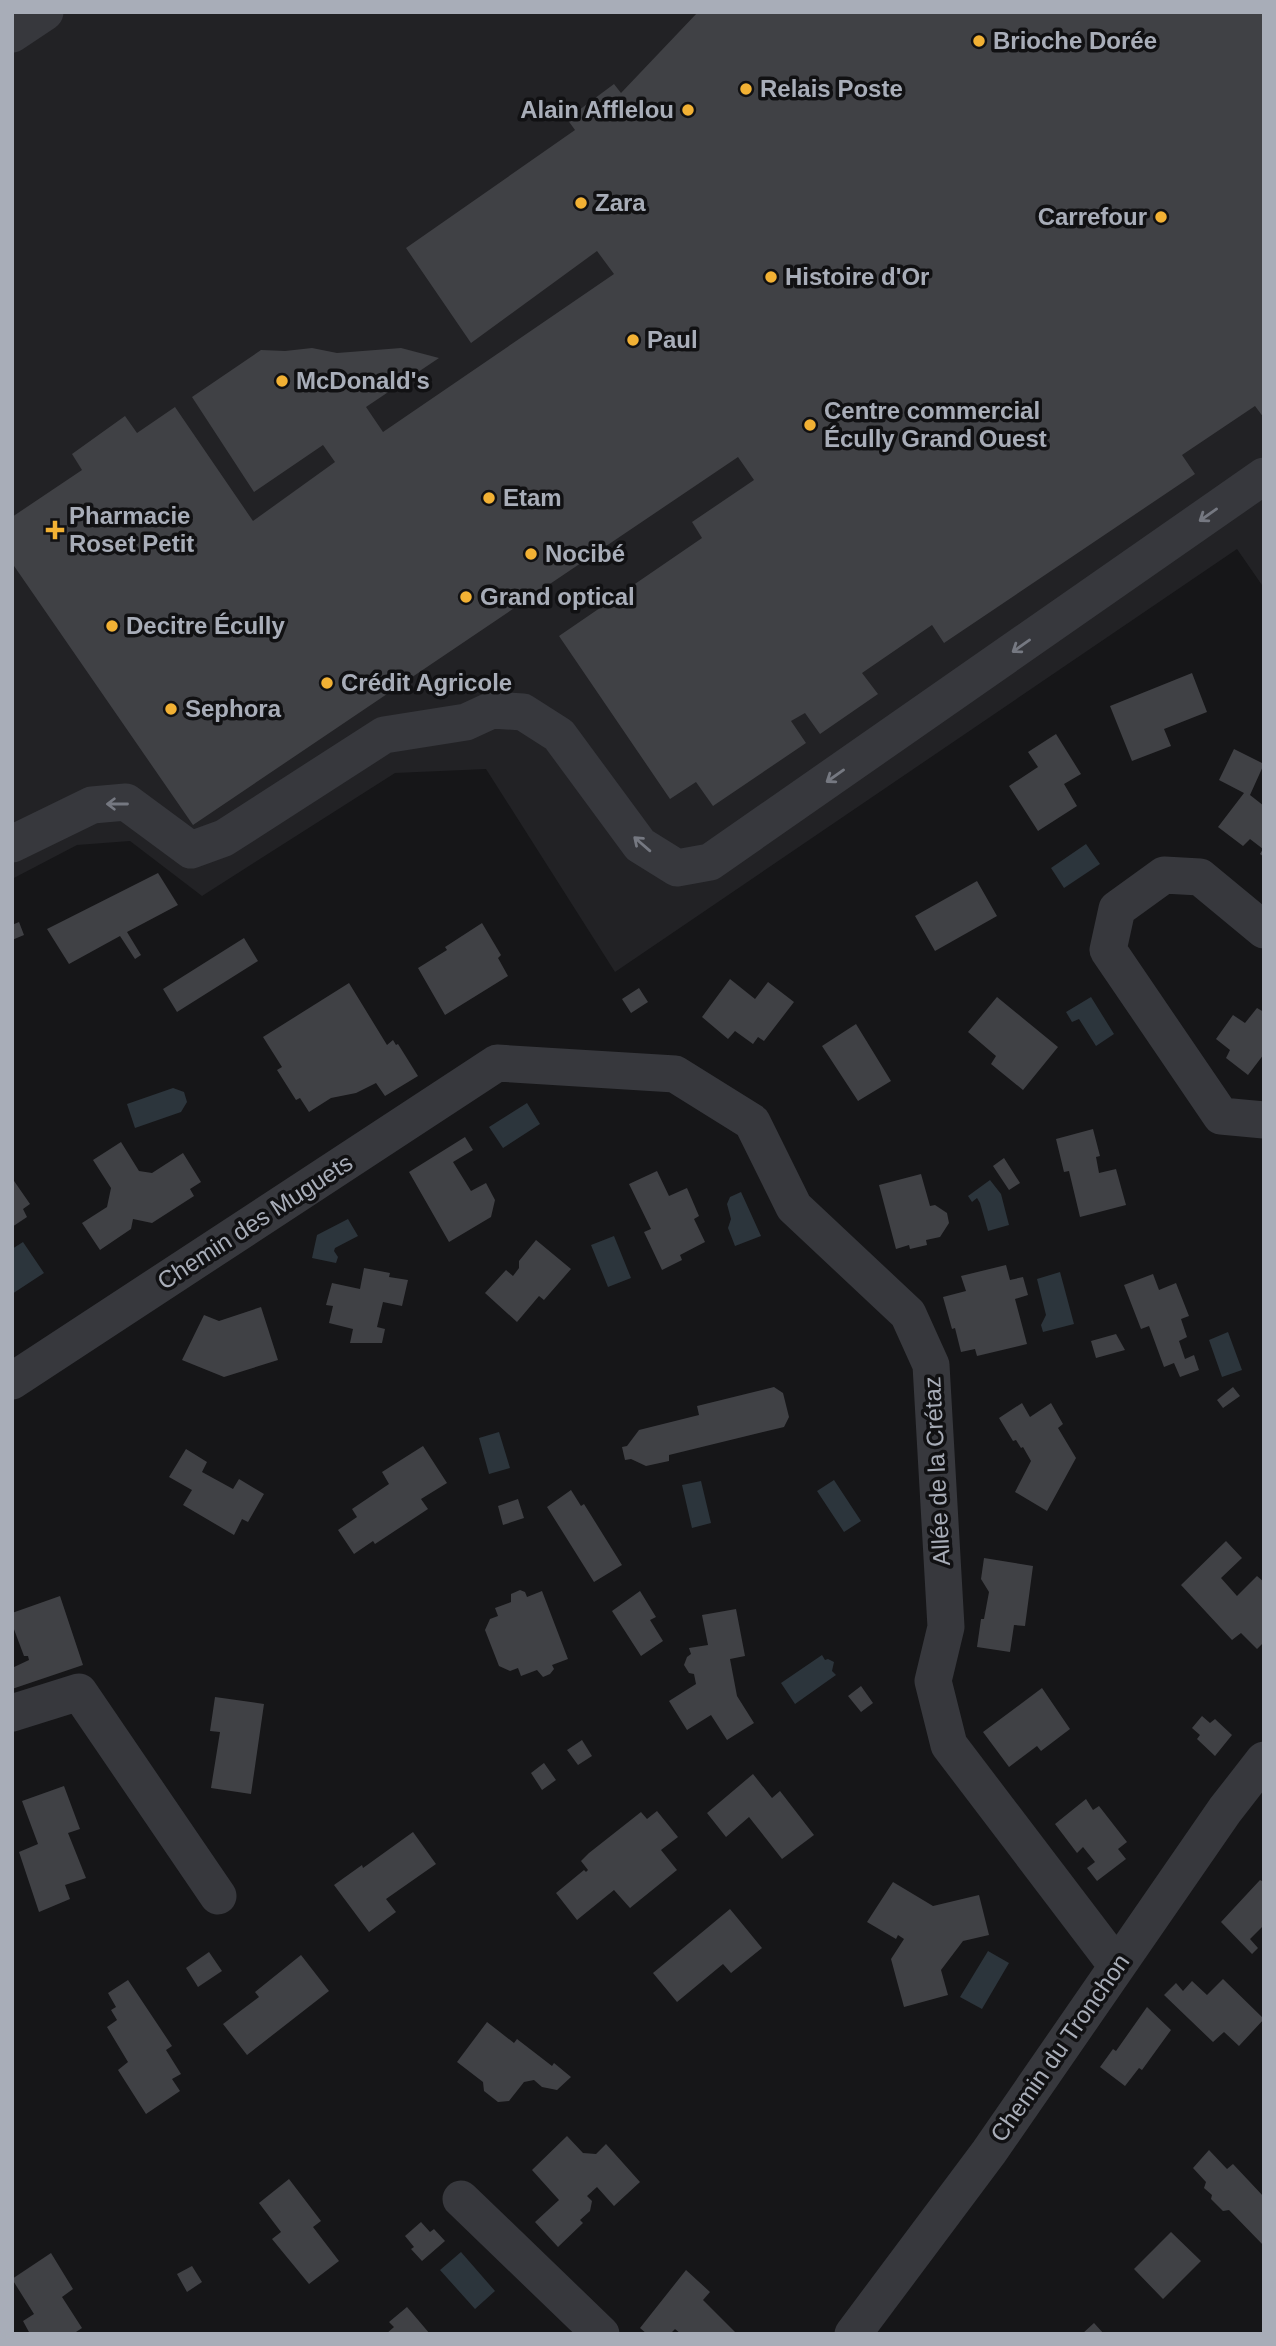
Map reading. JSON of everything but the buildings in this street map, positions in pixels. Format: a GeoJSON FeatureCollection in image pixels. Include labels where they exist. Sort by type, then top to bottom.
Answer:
{"type":"FeatureCollection","features":[{"type":"Feature","properties":{"kind":"street"},"geometry":{"type":"LineString","coordinates":[[12,34],[45,12]]}},
{"type":"Feature","properties":{"kind":"street"},"geometry":{"type":"LineString","coordinates":[[12,844],[92,805],[126,802],[191,850],[224,838],[384,735],[466,722],[492,710],[523,712],[559,735],[640,845],[677,868],[710,862],[1264,476]]}},
{"type":"Feature","properties":{"kind":"street"},"geometry":{"type":"LineString","coordinates":[[1264,930],[1200,877],[1164,875],[1117,909],[1108,950],[1221,1116],[1264,1120]]}},
{"type":"Feature","properties":{"kind":"street","name":"Chemin des Muguets"},"geometry":{"type":"LineString","coordinates":[[12,1381],[497,1063]]}},
{"type":"Feature","properties":{"kind":"street","name":"Allée de la Crétaz"},"geometry":{"type":"LineString","coordinates":[[497,1063],[675,1074],[752,1122],[794,1207],[908,1314],[931,1365],[946,1627],[933,1681],[949,1745],[1117,1966]]}},
{"type":"Feature","properties":{"kind":"street"},"geometry":{"type":"LineString","coordinates":[[12,1713],[79,1692],[218,1896]]}},
{"type":"Feature","properties":{"kind":"street","name":"Chemin du Tronchon"},"geometry":{"type":"LineString","coordinates":[[853,2334],[989,2152],[1225,1810],[1264,1760]]}},
{"type":"Feature","properties":{"kind":"street"},"geometry":{"type":"LineString","coordinates":[[461,2199],[601,2334]]}},
{"type":"Feature","properties":{"kind":"shaded area"},"geometry":{"type":"Polygon","coordinates":[[[12,12],[1264,12],[1264,588],[1237,549],[615,972],[486,769],[395,773],[202,896],[130,841],[77,845],[12,879],[12,12]]]}},
{"type":"Feature","properties":{"kind":"shaded area"},"geometry":{"type":"Polygon","coordinates":[[[1086,844],[1100,864],[1064,888],[1051,868],[1086,844]]]}},
{"type":"Feature","properties":{"kind":"shaded area"},"geometry":{"type":"Polygon","coordinates":[[[1091,997],[1114,1034],[1096,1046],[1079,1019],[1072,1022],[1066,1012],[1091,997]]]}},
{"type":"Feature","properties":{"kind":"shaded area"},"geometry":{"type":"Polygon","coordinates":[[[173,1088],[184,1092],[187,1102],[181,1112],[135,1128],[127,1104],[173,1088]]]}},
{"type":"Feature","properties":{"kind":"shaded area"},"geometry":{"type":"Polygon","coordinates":[[[527,1103],[540,1124],[503,1148],[489,1127],[527,1103]]]}},
{"type":"Feature","properties":{"kind":"shaded area"},"geometry":{"type":"Polygon","coordinates":[[[990,1180],[1001,1194],[1009,1225],[988,1231],[980,1203],[977,1198],[972,1202],[968,1196],[990,1180]]]}},
{"type":"Feature","properties":{"kind":"shaded area"},"geometry":{"type":"Polygon","coordinates":[[[741,1192],[761,1236],[735,1246],[728,1228],[731,1219],[727,1204],[730,1197],[741,1192]]]}},
{"type":"Feature","properties":{"kind":"shaded area"},"geometry":{"type":"Polygon","coordinates":[[[348,1219],[358,1236],[335,1248],[338,1257],[336,1263],[312,1258],[317,1235],[348,1219]]]}},
{"type":"Feature","properties":{"kind":"shaded area"},"geometry":{"type":"Polygon","coordinates":[[[614,1236],[631,1278],[608,1287],[591,1245],[614,1236]]]}},
{"type":"Feature","properties":{"kind":"shaded area"},"geometry":{"type":"Polygon","coordinates":[[[23,1242],[44,1273],[12,1294],[12,1249],[23,1242]]]}},
{"type":"Feature","properties":{"kind":"shaded area"},"geometry":{"type":"Polygon","coordinates":[[[1060,1272],[1074,1324],[1043,1332],[1041,1325],[1046,1315],[1037,1279],[1060,1272]]]}},
{"type":"Feature","properties":{"kind":"shaded area"},"geometry":{"type":"Polygon","coordinates":[[[1228,1332],[1242,1370],[1222,1377],[1209,1340],[1228,1332]]]}},
{"type":"Feature","properties":{"kind":"shaded area"},"geometry":{"type":"Polygon","coordinates":[[[499,1432],[510,1468],[489,1474],[479,1438],[499,1432]]]}},
{"type":"Feature","properties":{"kind":"shaded area"},"geometry":{"type":"Polygon","coordinates":[[[834,1480],[861,1521],[844,1532],[817,1491],[834,1480]]]}},
{"type":"Feature","properties":{"kind":"shaded area"},"geometry":{"type":"Polygon","coordinates":[[[701,1481],[711,1523],[692,1528],[682,1485],[701,1481]]]}},
{"type":"Feature","properties":{"kind":"shaded area"},"geometry":{"type":"Polygon","coordinates":[[[822,1655],[825,1660],[834,1662],[832,1671],[836,1675],[795,1704],[781,1683],[822,1655]]]}},
{"type":"Feature","properties":{"kind":"shaded area"},"geometry":{"type":"Polygon","coordinates":[[[988,1951],[1009,1963],[982,2009],[960,1997],[988,1951]]]}},
{"type":"Feature","properties":{"kind":"shaded area"},"geometry":{"type":"Polygon","coordinates":[[[461,2252],[495,2291],[475,2309],[440,2270],[461,2252]]]}},
{"type":"Feature","properties":{"kind":"place","name":"Brioche Dorée"},"geometry":{"type":"Point","coordinates":[979,41]}},
{"type":"Feature","properties":{"kind":"place","name":"Relais Poste"},"geometry":{"type":"Point","coordinates":[746,89]}},
{"type":"Feature","properties":{"kind":"place","name":"Alain Afflelou"},"geometry":{"type":"Point","coordinates":[688,110]}},
{"type":"Feature","properties":{"kind":"place","name":"Zara"},"geometry":{"type":"Point","coordinates":[581,203]}},
{"type":"Feature","properties":{"kind":"place","name":"Carrefour"},"geometry":{"type":"Point","coordinates":[1161,217]}},
{"type":"Feature","properties":{"kind":"place","name":"Histoire d'Or"},"geometry":{"type":"Point","coordinates":[771,277]}},
{"type":"Feature","properties":{"kind":"place","name":"Paul"},"geometry":{"type":"Point","coordinates":[633,340]}},
{"type":"Feature","properties":{"kind":"place","name":"McDonald's"},"geometry":{"type":"Point","coordinates":[282,381]}},
{"type":"Feature","properties":{"kind":"place","name":"Centre commercial Écully Grand Ouest"},"geometry":{"type":"Point","coordinates":[810,425]}},
{"type":"Feature","properties":{"kind":"place","name":"Etam"},"geometry":{"type":"Point","coordinates":[489,498]}},
{"type":"Feature","properties":{"kind":"place","name":"Pharmacie Roset Petit"},"geometry":{"type":"Point","coordinates":[55,530]}},
{"type":"Feature","properties":{"kind":"place","name":"Nocibé"},"geometry":{"type":"Point","coordinates":[531,554]}},
{"type":"Feature","properties":{"kind":"place","name":"Grand optical"},"geometry":{"type":"Point","coordinates":[466,597]}},
{"type":"Feature","properties":{"kind":"place","name":"Decitre Écully"},"geometry":{"type":"Point","coordinates":[112,626]}},
{"type":"Feature","properties":{"kind":"place","name":"Crédit Agricole"},"geometry":{"type":"Point","coordinates":[327,683]}},
{"type":"Feature","properties":{"kind":"place","name":"Sephora"},"geometry":{"type":"Point","coordinates":[171,709]}}]}
